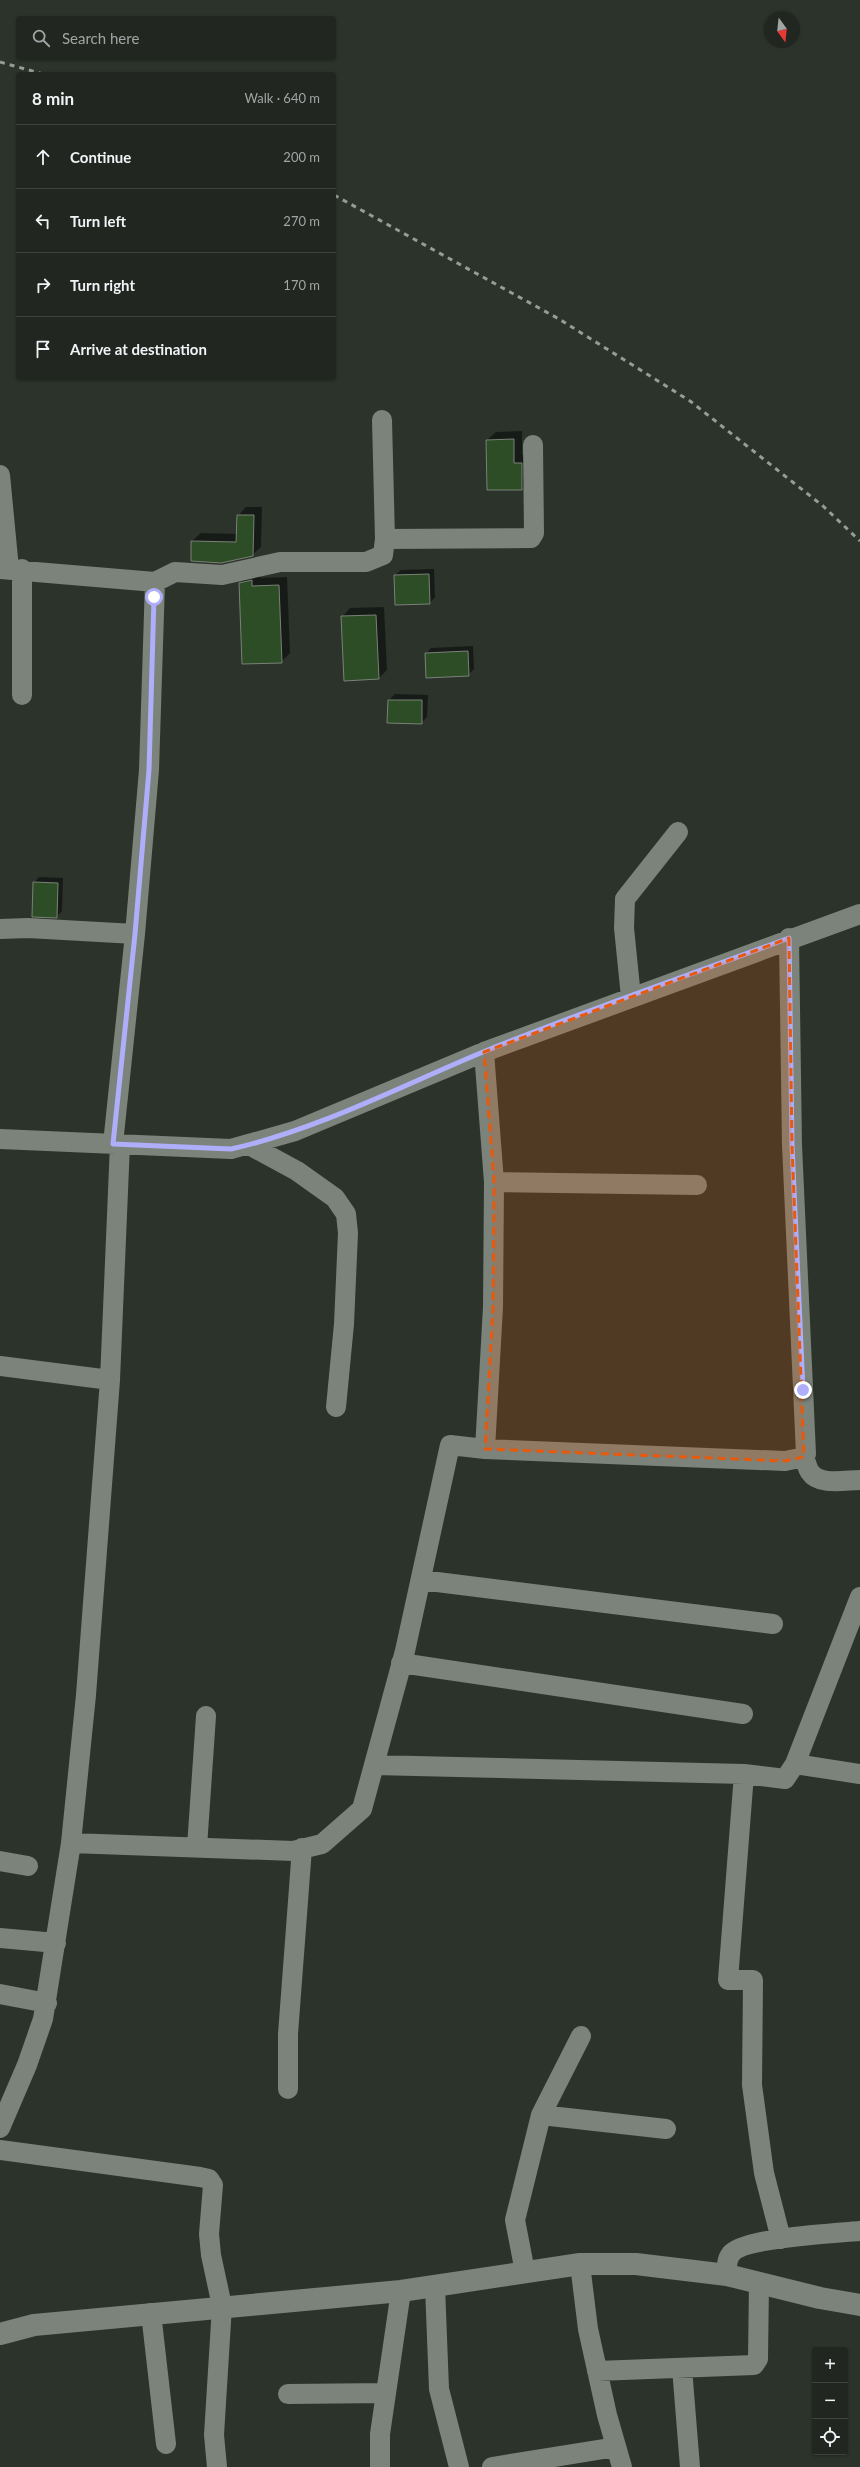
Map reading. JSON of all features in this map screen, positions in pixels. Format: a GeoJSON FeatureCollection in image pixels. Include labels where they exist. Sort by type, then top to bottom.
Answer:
{"type":"FeatureCollection","features":[{"type":"Feature","properties":{"kind":"street"},"geometry":{"type":"LineString","coordinates":[[10,569],[155,582],[175,572],[222,575],[280,562],[366,562],[383,555],[385,539],[382,420]]}},
{"type":"Feature","properties":{"kind":"street"},"geometry":{"type":"LineString","coordinates":[[385,539],[531,538],[534,533],[533,445]]}},
{"type":"Feature","properties":{"kind":"street"},"geometry":{"type":"LineString","coordinates":[[0,475],[22,695]]}},
{"type":"Feature","properties":{"kind":"street"},"geometry":{"type":"LineString","coordinates":[[0,2128],[32,2052],[47,2003],[71,1843],[86,1695],[110,1380],[116,1144],[149,770],[155,582]]}},
{"type":"Feature","properties":{"kind":"street"},"geometry":{"type":"LineString","coordinates":[[631,997],[624,928],[625,899],[678,832]]}},
{"type":"Feature","properties":{"kind":"street"},"geometry":{"type":"LineString","coordinates":[[0,1138],[231,1149],[249,1145],[295,1131],[484,1052],[789,938],[860,914]]}},
{"type":"Feature","properties":{"kind":"street"},"geometry":{"type":"LineString","coordinates":[[0,929],[28,928],[135,934]]}},
{"type":"Feature","properties":{"kind":"street"},"geometry":{"type":"LineString","coordinates":[[789,938],[792,1145],[806,1443],[804,1457],[810,1472],[816,1477],[824,1480],[860,1480]]}},
{"type":"Feature","properties":{"kind":"street"},"geometry":{"type":"LineString","coordinates":[[484,1052],[494,1182],[493,1307],[485,1449]]}},
{"type":"Feature","properties":{"kind":"street"},"geometry":{"type":"LineString","coordinates":[[249,1145],[297,1171],[335,1198],[346,1214],[348,1234],[344,1316],[336,1406]]}},
{"type":"Feature","properties":{"kind":"street"},"geometry":{"type":"LineString","coordinates":[[494,1182],[697,1185]]}},
{"type":"Feature","properties":{"kind":"street"},"geometry":{"type":"LineString","coordinates":[[0,1366],[110,1380]]}},
{"type":"Feature","properties":{"kind":"street"},"geometry":{"type":"LineString","coordinates":[[71,1843],[293,1851],[322,1844],[362,1809],[421,1580],[450,1445],[485,1449],[785,1461],[804,1457]]}},
{"type":"Feature","properties":{"kind":"street"},"geometry":{"type":"LineString","coordinates":[[421,1580],[773,1624]]}},
{"type":"Feature","properties":{"kind":"street"},"geometry":{"type":"LineString","coordinates":[[374,1765],[744,1774],[785,1779],[795,1764],[860,1597]]}},
{"type":"Feature","properties":{"kind":"street"},"geometry":{"type":"LineString","coordinates":[[400,1663],[743,1714]]}},
{"type":"Feature","properties":{"kind":"street"},"geometry":{"type":"LineString","coordinates":[[198,1847],[206,1716]]}},
{"type":"Feature","properties":{"kind":"street"},"geometry":{"type":"LineString","coordinates":[[795,1764],[860,1774]]}},
{"type":"Feature","properties":{"kind":"street"},"geometry":{"type":"LineString","coordinates":[[744,1774],[728,1980],[754,1980],[752,2085],[764,2172],[781,2239]]}},
{"type":"Feature","properties":{"kind":"street"},"geometry":{"type":"LineString","coordinates":[[288,2089],[288,2034],[302,1848]]}},
{"type":"Feature","properties":{"kind":"street"},"geometry":{"type":"LineString","coordinates":[[0,1861],[28,1866]]}},
{"type":"Feature","properties":{"kind":"street"},"geometry":{"type":"LineString","coordinates":[[0,1938],[56,1944]]}},
{"type":"Feature","properties":{"kind":"street"},"geometry":{"type":"LineString","coordinates":[[0,1994],[47,2003]]}},
{"type":"Feature","properties":{"kind":"street"},"geometry":{"type":"LineString","coordinates":[[525,2272],[515,2220],[541,2115],[581,2036]]}},
{"type":"Feature","properties":{"kind":"street"},"geometry":{"type":"LineString","coordinates":[[541,2115],[666,2129]]}},
{"type":"Feature","properties":{"kind":"street"},"geometry":{"type":"LineString","coordinates":[[0,2150],[209,2179],[213,2185],[214,2192],[209,2234],[211,2255],[222,2306],[214,2435],[217,2467]]}},
{"type":"Feature","properties":{"kind":"street"},"geometry":{"type":"LineString","coordinates":[[727,2275],[727,2261],[736,2249],[781,2239],[860,2231]]}},
{"type":"Feature","properties":{"kind":"street"},"geometry":{"type":"LineString","coordinates":[[580,2264],[588,2329],[597,2371],[622,2467]]}},
{"type":"Feature","properties":{"kind":"street"},"geometry":{"type":"LineString","coordinates":[[0,2334],[34,2325],[222,2306],[401,2291],[580,2264],[636,2264],[727,2275],[820,2298],[860,2305]]}},
{"type":"Feature","properties":{"kind":"street"},"geometry":{"type":"LineString","coordinates":[[597,2371],[750,2365],[757,2363],[759,2283]]}},
{"type":"Feature","properties":{"kind":"street"},"geometry":{"type":"LineString","coordinates":[[435,2286],[439,2389],[459,2467]]}},
{"type":"Feature","properties":{"kind":"street"},"geometry":{"type":"LineString","coordinates":[[380,2467],[380,2434],[401,2291]]}},
{"type":"Feature","properties":{"kind":"street"},"geometry":{"type":"LineString","coordinates":[[152,2313],[166,2444]]}},
{"type":"Feature","properties":{"kind":"street"},"geometry":{"type":"LineString","coordinates":[[682,2368],[690,2467]]}},
{"type":"Feature","properties":{"kind":"street"},"geometry":{"type":"LineString","coordinates":[[288,2394],[386,2393]]}},
{"type":"Feature","properties":{"kind":"street"},"geometry":{"type":"LineString","coordinates":[[492,2467],[616,2447]]}},
{"type":"Feature","properties":{"kind":"highlighted area"},"geometry":{"type":"Polygon","coordinates":[[[789,938],[792,1145],[804,1457],[785,1461],[485,1449],[493,1307],[494,1182],[484,1052],[789,938]]]}},
{"type":"Feature","properties":{"kind":"building"},"geometry":{"type":"Polygon","coordinates":[[[514,439],[514,463],[522,463],[522,490],[487,490],[486,440],[514,439]]]}},
{"type":"Feature","properties":{"kind":"building"},"geometry":{"type":"Polygon","coordinates":[[[237,515],[254,515],[253,556],[221,563],[191,561],[191,541],[236,542],[237,515]]]}},
{"type":"Feature","properties":{"kind":"building"},"geometry":{"type":"Polygon","coordinates":[[[429,574],[430,604],[395,605],[394,575],[429,574]]]}},
{"type":"Feature","properties":{"kind":"building"},"geometry":{"type":"Polygon","coordinates":[[[252,580],[252,586],[279,585],[282,663],[242,664],[239,583],[252,580]]]}},
{"type":"Feature","properties":{"kind":"building"},"geometry":{"type":"Polygon","coordinates":[[[376,615],[379,679],[344,681],[341,616],[376,615]]]}},
{"type":"Feature","properties":{"kind":"building"},"geometry":{"type":"Polygon","coordinates":[[[468,651],[469,676],[426,678],[425,653],[468,651]]]}},
{"type":"Feature","properties":{"kind":"building"},"geometry":{"type":"Polygon","coordinates":[[[388,700],[422,700],[422,724],[387,723],[388,700]]]}},
{"type":"Feature","properties":{"kind":"building"},"geometry":{"type":"Polygon","coordinates":[[[33,882],[58,883],[57,918],[32,917],[33,882]]]}},
{"type":"Feature","properties":{"kind":"railway"},"geometry":{"type":"LineString","coordinates":[[0,62],[36,72]]}},
{"type":"Feature","properties":{"kind":"railway"},"geometry":{"type":"LineString","coordinates":[[336,196],[559,319],[690,401],[823,506],[860,541]]}},
{"type":"Feature","properties":{"kind":"route"},"geometry":{"type":"LineString","coordinates":[[154,597],[149,770],[135,934],[113,1144],[231,1149],[295,1131],[484,1052],[789,938],[792,1145],[803,1390]]}}]}
